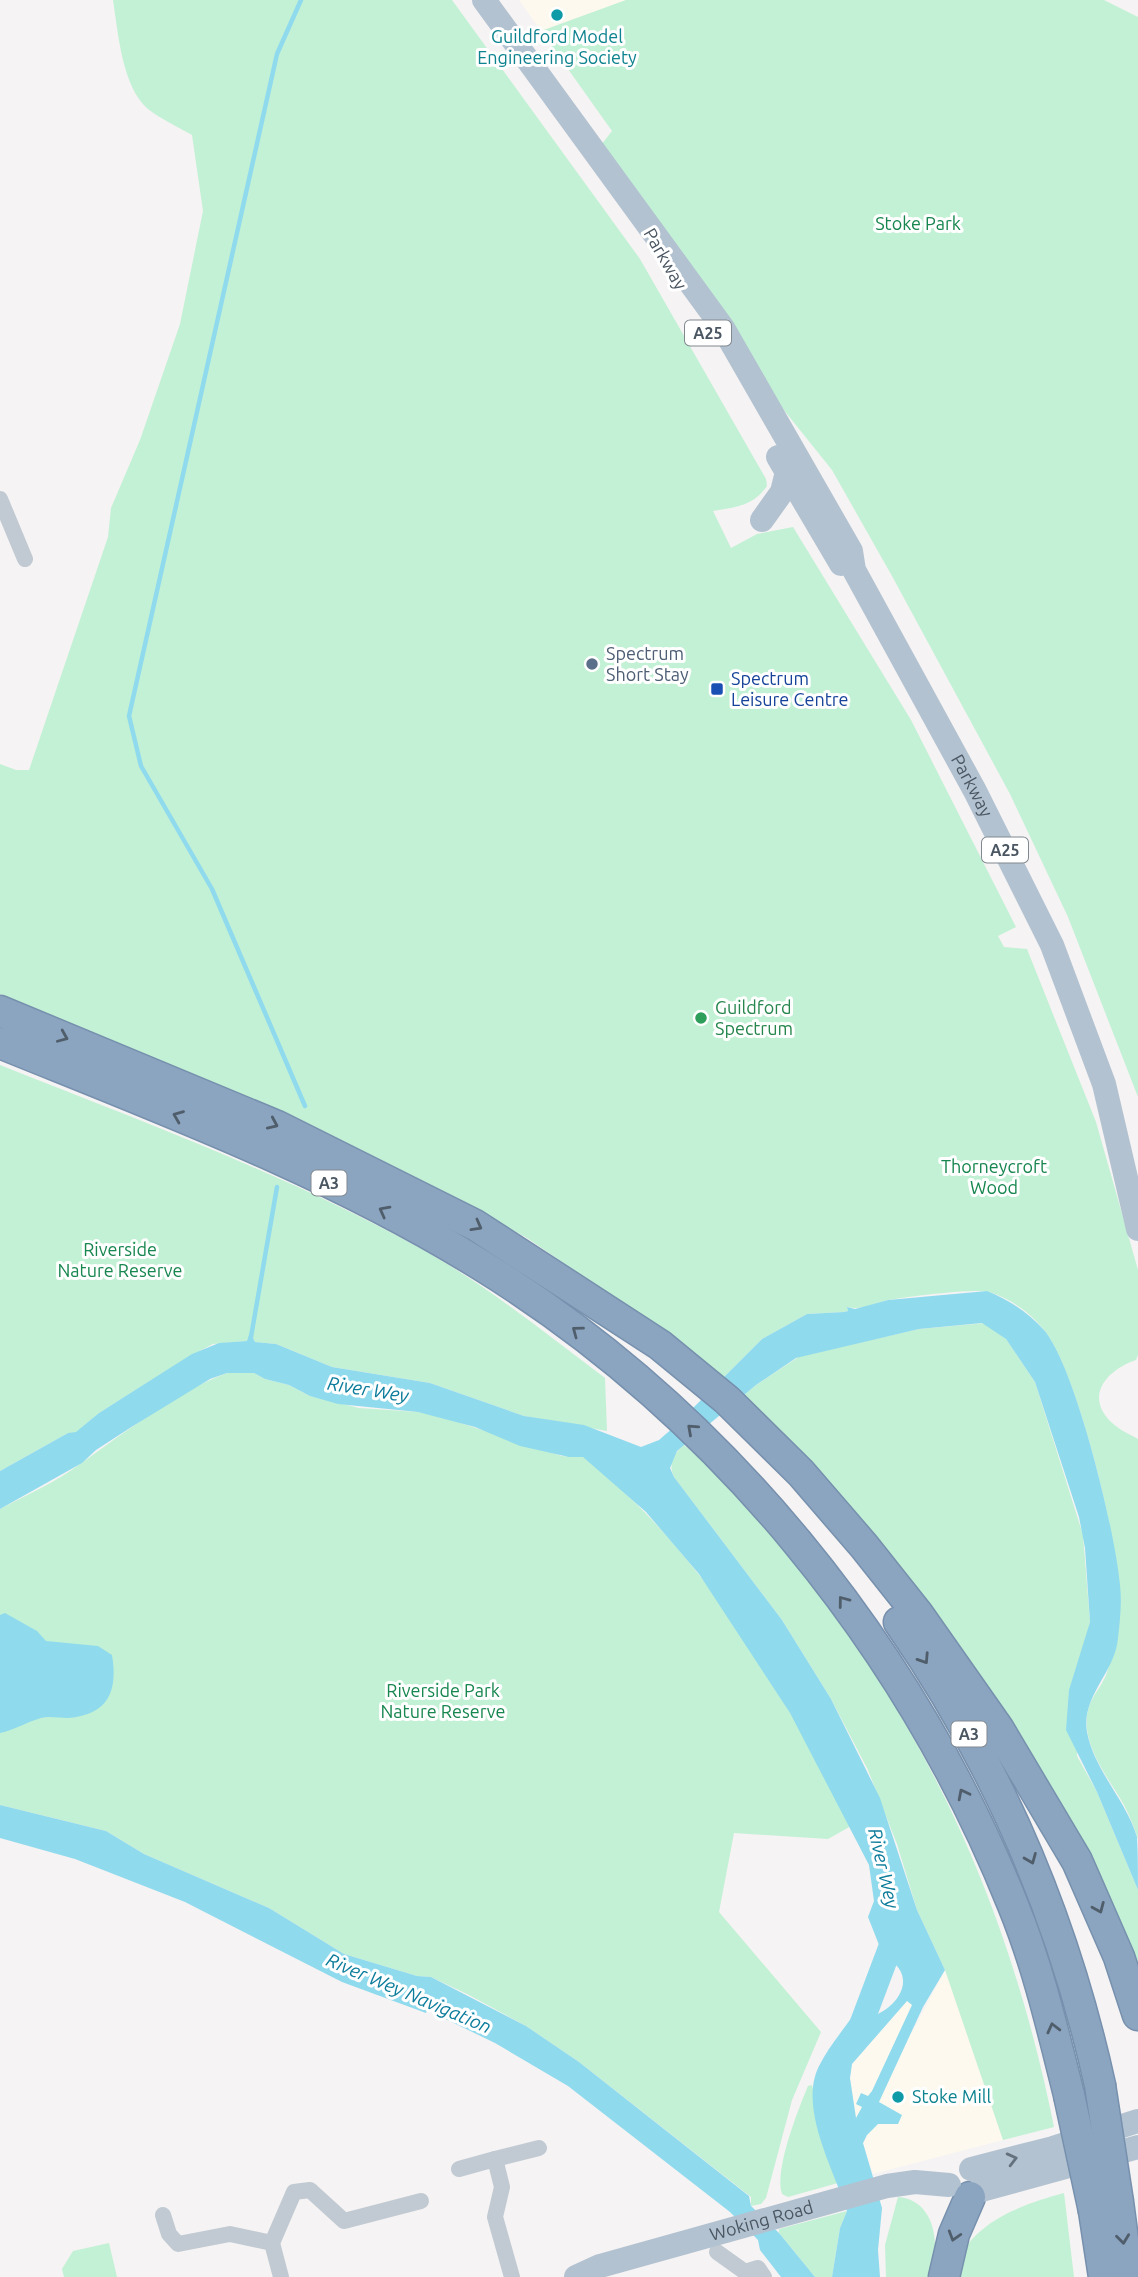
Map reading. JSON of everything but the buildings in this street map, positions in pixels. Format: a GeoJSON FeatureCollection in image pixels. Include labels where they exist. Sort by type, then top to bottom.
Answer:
{"type":"FeatureCollection","features":[{"type":"Feature","properties":{"kind":"highway","name":"A3"},"geometry":{"type":"LineString","coordinates":[[0,1011],[311,1143],[485,1230],[660,1345],[749,1429],[860,1567],[928,1664],[971,1736],[1012,1818],[1043,1889],[1083,2009],[1100,2085],[1098,2208],[1104,2277]]}},
{"type":"Feature","properties":{"kind":"highway","name":"A3"},"geometry":{"type":"LineString","coordinates":[[0,1043],[196,1123],[377,1208],[508,1282],[630,1374],[661,1401],[721,1458],[774,1515],[849,1608],[910,1698],[936,1742],[990,1850],[1015,1909],[1045,1997],[1098,2208],[1128,2277]]}},
{"type":"Feature","properties":{"kind":"highway"},"geometry":{"type":"LineString","coordinates":[[749,1429],[801,1473],[881,1567],[998,1728],[1077,1861],[1119,1957],[1138,2015]]}},
{"type":"Feature","properties":{"kind":"highway"},"geometry":{"type":"LineString","coordinates":[[944,2277],[967,2186]]}},
{"type":"Feature","properties":{"kind":"highway"},"geometry":{"type":"LineString","coordinates":[[1091,2277],[1098,2208]]}},
{"type":"Feature","properties":{"kind":"main road","name":"Parkway"},"geometry":{"type":"LineString","coordinates":[[484,0],[723,328],[851,551],[853,570],[975,791],[1033,904],[1060,965],[1104,1084],[1138,1229]]}},
{"type":"Feature","properties":{"kind":"main road","name":"Parkway"},"geometry":{"type":"LineString","coordinates":[[628,196],[836,559],[853,570]]}},
{"type":"Feature","properties":{"kind":"main road"},"geometry":{"type":"LineString","coordinates":[[762,520],[778,500],[787,472]]}},
{"type":"Feature","properties":{"kind":"main road","name":"Parkway"},"geometry":{"type":"LineString","coordinates":[[1104,1084],[1123,1118],[1138,1169]]}},
{"type":"Feature","properties":{"kind":"main road","name":"Woking Road"},"geometry":{"type":"LineString","coordinates":[[967,2186],[1054,2148],[1138,2121]]}},
{"type":"Feature","properties":{"kind":"main road","name":"Woking Road"},"geometry":{"type":"LineString","coordinates":[[576,2277],[600,2266],[887,2186],[915,2182],[967,2186],[1138,2147]]}},
{"type":"Feature","properties":{"kind":"street"},"geometry":{"type":"LineString","coordinates":[[0,499],[25,559]]}},
{"type":"Feature","properties":{"kind":"street"},"geometry":{"type":"LineString","coordinates":[[459,2169],[539,2148]]}},
{"type":"Feature","properties":{"kind":"street"},"geometry":{"type":"LineString","coordinates":[[495,2159],[502,2187],[495,2217],[512,2277]]}},
{"type":"Feature","properties":{"kind":"street"},"geometry":{"type":"LineString","coordinates":[[281,2277],[272,2243],[294,2192],[310,2190],[344,2221],[421,2201]]}},
{"type":"Feature","properties":{"kind":"street"},"geometry":{"type":"LineString","coordinates":[[163,2215],[169,2234],[178,2244],[230,2234],[272,2243]]}},
{"type":"Feature","properties":{"kind":"street"},"geometry":{"type":"LineString","coordinates":[[717,2252],[745,2272],[758,2268],[764,2277]]}},
{"type":"Feature","properties":{"kind":"shaded area","name":"Guildford Model Engineering Society"},"geometry":{"type":"Polygon","coordinates":[[[519,0],[626,0],[541,31],[519,0]]]}},
{"type":"Feature","properties":{"kind":"shaded area","name":"Stoke Mill"},"geometry":{"type":"Polygon","coordinates":[[[945,1970],[1003,2140],[873,2174],[863,2144],[867,2135],[878,2123],[890,2122],[902,2115],[856,2118],[850,2078],[852,2064],[907,2001],[912,2004],[911,2034],[945,1970]]]}},
{"type":"Feature","properties":{"kind":"green space","name":"Thorneycroft Wood"},"geometry":{"type":"Polygon","coordinates":[[[113,0],[452,0],[640,259],[766,479],[767,486],[750,502],[713,511],[731,548],[757,534],[793,527],[911,720],[1016,927],[998,936],[1004,947],[1027,949],[1096,1122],[1138,1270],[1138,1355],[1136,1360],[1109,1376],[1103,1384],[1099,1401],[1110,1421],[1138,1439],[1138,1839],[1126,1809],[1092,1749],[1087,1729],[1088,1709],[1106,1674],[1112,1639],[1114,1560],[1110,1526],[1088,1435],[1067,1374],[1045,1331],[1020,1307],[989,1292],[970,1291],[888,1300],[863,1307],[847,1307],[848,1311],[844,1312],[807,1314],[762,1339],[719,1382],[631,1309],[527,1238],[430,1185],[308,1125],[0,994],[0,764],[16,770],[29,770],[108,537],[111,508],[140,440],[180,324],[203,211],[192,135],[153,113],[139,99],[127,73],[119,43],[113,0]]]}},
{"type":"Feature","properties":{"kind":"green space","name":"Stoke Park"},"geometry":{"type":"Polygon","coordinates":[[[626,0],[1104,0],[1138,17],[1138,1097],[1068,917],[1010,794],[892,576],[832,470],[755,374],[601,145],[612,131],[541,31],[626,0]]]}},
{"type":"Feature","properties":{"kind":"green space","name":"Riverside Nature Reserve"},"geometry":{"type":"Polygon","coordinates":[[[0,1065],[264,1172],[368,1221],[443,1261],[605,1378],[607,1431],[524,1416],[430,1383],[332,1367],[276,1344],[255,1342],[252,1337],[247,1341],[213,1344],[192,1355],[99,1413],[76,1433],[68,1433],[0,1471],[0,1065]]]}},
{"type":"Feature","properties":{"kind":"green space"},"geometry":{"type":"Polygon","coordinates":[[[986,1323],[1006,1339],[1035,1382],[1083,1535],[1090,1622],[1081,1657],[1077,1756],[1097,1792],[1138,1890],[1138,1971],[1098,1877],[738,1400],[800,1356],[919,1329],[986,1323]]]}},
{"type":"Feature","properties":{"kind":"green space","name":"Riverside Park Nature Reserve"},"geometry":{"type":"Polygon","coordinates":[[[227,1373],[254,1373],[265,1379],[289,1385],[310,1396],[359,1408],[418,1412],[442,1417],[562,1456],[589,1459],[659,1528],[692,1566],[751,1649],[804,1737],[851,1826],[828,1839],[734,1833],[719,1912],[821,2032],[792,2100],[766,2198],[761,2204],[751,2206],[751,2197],[579,2062],[526,2026],[469,1995],[431,1977],[417,1976],[344,1954],[269,1908],[144,1854],[106,1831],[0,1805],[0,1509],[61,1477],[169,1402],[227,1373]]]}},
{"type":"Feature","properties":{"kind":"green space"},"geometry":{"type":"Polygon","coordinates":[[[684,1445],[730,1488],[758,1520],[847,1632],[889,1697],[927,1764],[961,1832],[990,1903],[1015,1975],[1054,2127],[1003,2140],[945,1970],[917,1910],[897,1844],[868,1770],[831,1699],[782,1620],[674,1477],[671,1467],[673,1459],[684,1445]]]}},
{"type":"Feature","properties":{"kind":"green space"},"geometry":{"type":"Polygon","coordinates":[[[812,2085],[825,2152],[838,2183],[788,2197],[782,2194],[780,2183],[784,2156],[793,2124],[808,2086],[812,2085]]]}},
{"type":"Feature","properties":{"kind":"green space"},"geometry":{"type":"Polygon","coordinates":[[[1064,2193],[1074,2277],[954,2277],[959,2259],[968,2244],[995,2220],[1029,2204],[1064,2193]]]}},
{"type":"Feature","properties":{"kind":"green space"},"geometry":{"type":"Polygon","coordinates":[[[898,2197],[914,2202],[926,2212],[935,2243],[941,2243],[932,2277],[886,2277],[885,2245],[898,2197]]]}},
{"type":"Feature","properties":{"kind":"green space"},"geometry":{"type":"Polygon","coordinates":[[[847,2211],[840,2228],[832,2277],[815,2277],[779,2233],[779,2229],[847,2211]]]}},
{"type":"Feature","properties":{"kind":"green space"},"geometry":{"type":"Polygon","coordinates":[[[109,2243],[117,2277],[64,2277],[62,2269],[73,2251],[109,2243]]]}},
{"type":"Feature","properties":{"kind":"water"},"geometry":{"type":"Polygon","coordinates":[[[987,1291],[1018,1307],[1044,1330],[1069,1378],[1102,1490],[1121,1591],[1116,1651],[1089,1707],[1087,1732],[1096,1759],[1126,1810],[1137,1837],[1138,1890],[1097,1792],[1066,1730],[1069,1690],[1090,1622],[1085,1548],[1079,1517],[1035,1382],[1006,1339],[982,1323],[919,1329],[796,1358],[756,1385],[677,1451],[670,1468],[674,1477],[782,1620],[831,1699],[880,1798],[917,1910],[945,1970],[923,2007],[879,2102],[902,2115],[898,2124],[878,2124],[863,2143],[882,2208],[878,2250],[880,2277],[832,2277],[840,2228],[847,2211],[815,2120],[814,2083],[824,2056],[867,1993],[878,1998],[870,2017],[894,2002],[899,1995],[903,1979],[894,1963],[883,1987],[875,1978],[883,1955],[868,1917],[874,1901],[869,1865],[790,1713],[699,1574],[646,1512],[583,1457],[569,1457],[520,1446],[475,1427],[418,1412],[338,1404],[310,1396],[289,1385],[265,1379],[254,1373],[227,1373],[210,1379],[96,1450],[82,1463],[0,1509],[0,1471],[68,1433],[76,1432],[99,1413],[192,1354],[219,1343],[247,1341],[250,1332],[255,1342],[276,1344],[332,1367],[430,1383],[524,1416],[584,1425],[641,1447],[659,1440],[674,1427],[762,1339],[807,1314],[844,1312],[848,1311],[847,1307],[855,1309],[888,1300],[987,1291]],[[907,2001],[852,2064],[850,2078],[856,2118],[862,2107],[856,2104],[861,2093],[868,2096],[872,2091],[912,2005],[907,2001]]]}},
{"type":"Feature","properties":{"kind":"water"},"geometry":{"type":"Polygon","coordinates":[[[5,1613],[37,1631],[46,1641],[98,1646],[112,1655],[112,1690],[102,1706],[82,1716],[41,1718],[0,1733],[0,1615],[5,1613]]]}},
{"type":"Feature","properties":{"kind":"water","name":"River Wey Navigation"},"geometry":{"type":"Polygon","coordinates":[[[0,1805],[106,1831],[144,1854],[269,1908],[344,1954],[417,1976],[431,1977],[526,2026],[579,2062],[749,2196],[751,2206],[779,2233],[815,2277],[781,2277],[760,2250],[758,2240],[730,2212],[568,2086],[495,2043],[427,2010],[426,2013],[342,1982],[185,1902],[75,1859],[0,1838],[0,1805]]]}},
{"type":"Feature","properties":{"kind":"waterway"},"geometry":{"type":"LineString","coordinates":[[301,0],[277,54],[129,716],[141,766],[212,889],[305,1106]]}},
{"type":"Feature","properties":{"kind":"waterway"},"geometry":{"type":"LineString","coordinates":[[251,1337],[277,1187]]}},
{"type":"Feature","properties":{"kind":"waterway","name":"River Wey"},"geometry":{"type":"LineString","coordinates":[[861,2025],[890,1948]]}},
{"type":"Feature","properties":{"kind":"place","name":"Guildford Model Engineering Society"},"geometry":{"type":"Point","coordinates":[557,15]}},
{"type":"Feature","properties":{"kind":"place","name":"Spectrum Short Stay"},"geometry":{"type":"Point","coordinates":[592,664]}},
{"type":"Feature","properties":{"kind":"place","name":"Spectrum Leisure Centre"},"geometry":{"type":"Point","coordinates":[717,689]}},
{"type":"Feature","properties":{"kind":"place","name":"Guildford Spectrum"},"geometry":{"type":"Point","coordinates":[701,1018]}},
{"type":"Feature","properties":{"kind":"place","name":"Stoke Mill"},"geometry":{"type":"Point","coordinates":[898,2097]}}]}
